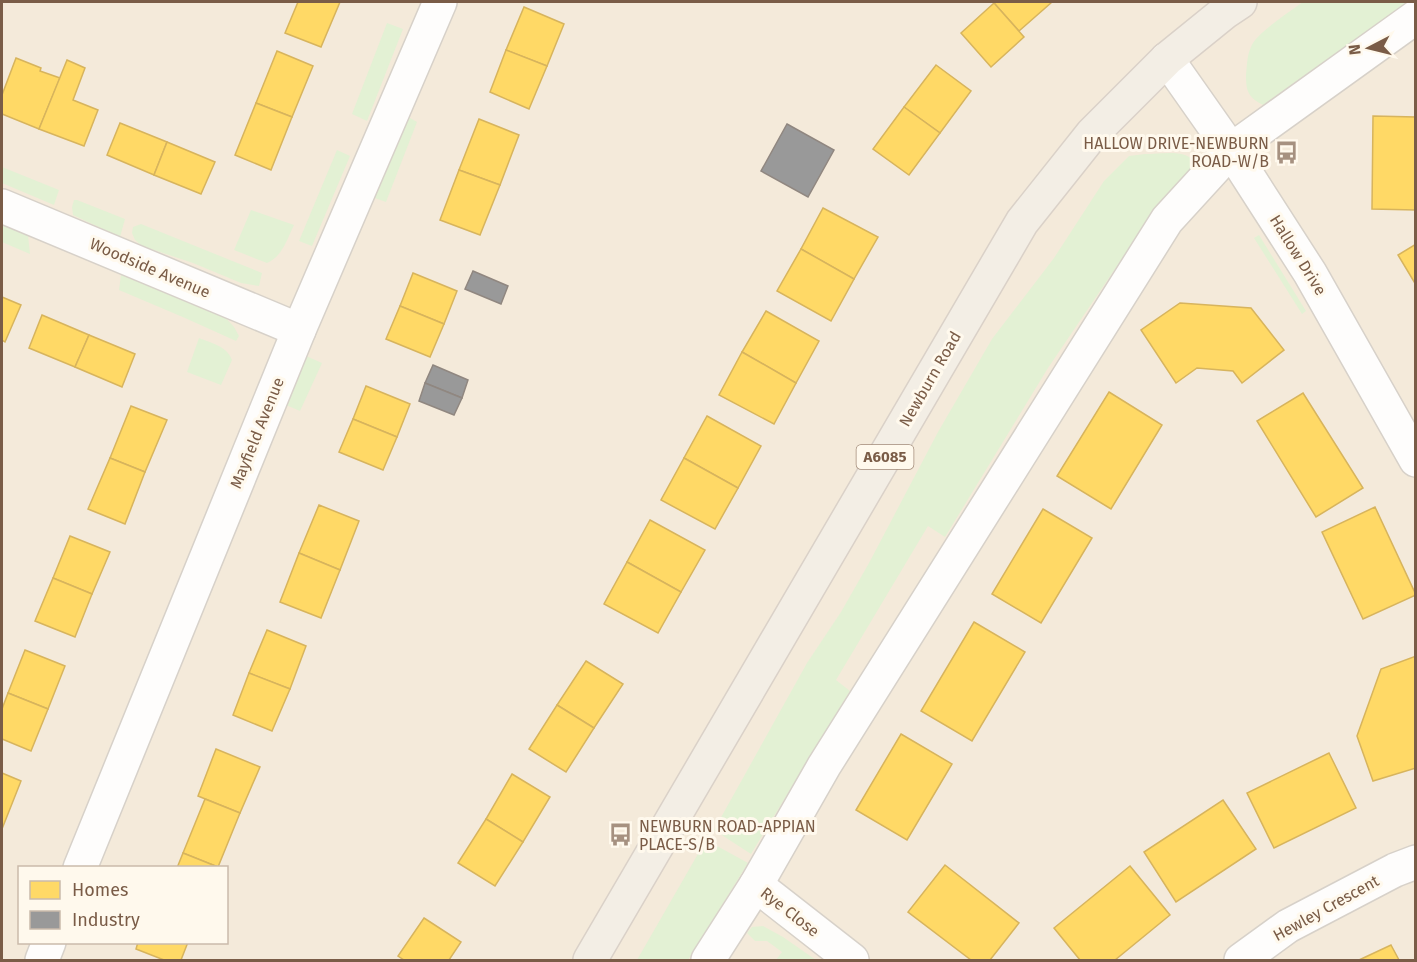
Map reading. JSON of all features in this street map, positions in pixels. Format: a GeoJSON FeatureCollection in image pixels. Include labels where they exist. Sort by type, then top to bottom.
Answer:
{"type":"FeatureCollection","features":[{"type":"Feature","properties":{"kind":"main road","name":"Newburn Road"},"geometry":{"type":"LineString","coordinates":[[590,960],[1022,222],[1092,134],[1167,59],[1240,2]]}},
{"type":"Feature","properties":{"kind":"street","name":"Mayfield Avenue"},"geometry":{"type":"LineString","coordinates":[[80,866],[299,330],[440,2]]}},
{"type":"Feature","properties":{"kind":"street"},"geometry":{"type":"LineString","coordinates":[[708,960],[756,885],[824,766],[1167,220],[1231,150],[1416,17]]}},
{"type":"Feature","properties":{"kind":"street","name":"Hallow Drive"},"geometry":{"type":"LineString","coordinates":[[1167,59],[1231,150],[1310,273],[1416,460]]}},
{"type":"Feature","properties":{"kind":"street","name":"Woodside Avenue"},"geometry":{"type":"LineString","coordinates":[[2,206],[299,330]]}},
{"type":"Feature","properties":{"kind":"street","name":"Hewley Crescent"},"geometry":{"type":"LineString","coordinates":[[1241,960],[1288,926],[1395,870],[1416,862]]}},
{"type":"Feature","properties":{"kind":"street","name":"Rye Close"},"geometry":{"type":"LineString","coordinates":[[756,885],[852,960]]}},
{"type":"Feature","properties":{"kind":"street"},"geometry":{"type":"LineString","coordinates":[[42,960],[48,944]]}},
{"type":"Feature","properties":{"kind":"shaded area"},"geometry":{"type":"Polygon","coordinates":[[[2,2],[1415,2],[1415,960],[2,960],[2,2]]]}},
{"type":"Feature","properties":{"kind":"green space"},"geometry":{"type":"Polygon","coordinates":[[[1303,2],[1408,2],[1263,105],[1251,96],[1247,89],[1247,61],[1250,50],[1254,41],[1266,29],[1303,2]]]}},
{"type":"Feature","properties":{"kind":"green space"},"geometry":{"type":"Polygon","coordinates":[[[387,23],[403,29],[367,121],[352,114],[387,23]]]}},
{"type":"Feature","properties":{"kind":"green space"},"geometry":{"type":"Polygon","coordinates":[[[403,114],[417,122],[386,202],[369,196],[403,114]]]}},
{"type":"Feature","properties":{"kind":"green space"},"geometry":{"type":"Polygon","coordinates":[[[337,150],[350,156],[312,246],[299,241],[337,150]]]}},
{"type":"Feature","properties":{"kind":"green space"},"geometry":{"type":"Polygon","coordinates":[[[1180,154],[1192,159],[1196,164],[1140,232],[1048,368],[945,537],[928,526],[836,680],[850,691],[751,854],[714,830],[807,663],[841,612],[869,563],[938,432],[992,339],[1054,258],[1104,181],[1129,156],[1180,154]]]}},
{"type":"Feature","properties":{"kind":"green space"},"geometry":{"type":"Polygon","coordinates":[[[2,167],[59,190],[54,205],[2,183],[2,167]]]}},
{"type":"Feature","properties":{"kind":"green space"},"geometry":{"type":"Polygon","coordinates":[[[74,200],[125,219],[120,237],[73,215],[74,200]]]}},
{"type":"Feature","properties":{"kind":"green space"},"geometry":{"type":"Polygon","coordinates":[[[251,210],[294,225],[281,252],[267,263],[234,250],[251,210]]]}},
{"type":"Feature","properties":{"kind":"green space"},"geometry":{"type":"Polygon","coordinates":[[[2,224],[28,235],[30,254],[2,242],[2,224]]]}},
{"type":"Feature","properties":{"kind":"green space"},"geometry":{"type":"Polygon","coordinates":[[[141,224],[262,273],[259,286],[241,283],[193,263],[142,246],[135,240],[132,233],[133,227],[141,224]]]}},
{"type":"Feature","properties":{"kind":"green space"},"geometry":{"type":"Polygon","coordinates":[[[1259,235],[1306,311],[1302,314],[1254,238],[1259,235]]]}},
{"type":"Feature","properties":{"kind":"green space"},"geometry":{"type":"Polygon","coordinates":[[[121,275],[222,314],[239,336],[236,341],[119,290],[121,275]]]}},
{"type":"Feature","properties":{"kind":"green space"},"geometry":{"type":"Polygon","coordinates":[[[199,338],[223,348],[230,355],[232,360],[221,385],[187,372],[199,338]]]}},
{"type":"Feature","properties":{"kind":"green space"},"geometry":{"type":"Polygon","coordinates":[[[306,356],[322,363],[300,411],[286,405],[306,356]]]}},
{"type":"Feature","properties":{"kind":"green space"},"geometry":{"type":"Polygon","coordinates":[[[706,840],[748,863],[688,960],[637,960],[706,840]]]}},
{"type":"Feature","properties":{"kind":"green space"},"geometry":{"type":"Polygon","coordinates":[[[763,926],[816,960],[776,960],[782,952],[767,941],[755,941],[747,933],[752,927],[763,926]]]}},
{"type":"Feature","properties":{"kind":"building: Homes"},"geometry":{"type":"Polygon","coordinates":[[[298,2],[340,2],[321,47],[285,33],[298,2]]]}},
{"type":"Feature","properties":{"kind":"building: Homes"},"geometry":{"type":"Polygon","coordinates":[[[1052,2],[1019,31],[994,3],[1052,2]]]}},
{"type":"Feature","properties":{"kind":"building: Homes"},"geometry":{"type":"Polygon","coordinates":[[[994,3],[1024,37],[991,67],[961,33],[994,3]]]}},
{"type":"Feature","properties":{"kind":"building: Homes"},"geometry":{"type":"Polygon","coordinates":[[[524,7],[564,24],[547,66],[506,50],[524,7]]]}},
{"type":"Feature","properties":{"kind":"building: Homes"},"geometry":{"type":"Polygon","coordinates":[[[506,50],[547,66],[529,109],[490,92],[506,50]]]}},
{"type":"Feature","properties":{"kind":"building: Homes"},"geometry":{"type":"Polygon","coordinates":[[[277,51],[313,66],[292,117],[256,103],[277,51]]]}},
{"type":"Feature","properties":{"kind":"building: Homes"},"geometry":{"type":"Polygon","coordinates":[[[16,58],[41,68],[40,71],[60,78],[39,129],[2,114],[2,95],[16,58]]]}},
{"type":"Feature","properties":{"kind":"building: Homes"},"geometry":{"type":"Polygon","coordinates":[[[67,60],[85,68],[73,100],[98,110],[84,146],[39,129],[67,60]]]}},
{"type":"Feature","properties":{"kind":"building: Homes"},"geometry":{"type":"Polygon","coordinates":[[[936,65],[971,91],[940,133],[904,107],[936,65]]]}},
{"type":"Feature","properties":{"kind":"building: Homes"},"geometry":{"type":"Polygon","coordinates":[[[256,103],[292,117],[271,170],[235,155],[256,103]]]}},
{"type":"Feature","properties":{"kind":"building: Homes"},"geometry":{"type":"Polygon","coordinates":[[[904,107],[940,133],[909,175],[873,149],[904,107]]]}},
{"type":"Feature","properties":{"kind":"building: Homes"},"geometry":{"type":"Polygon","coordinates":[[[1373,116],[1416,117],[1416,210],[1372,209],[1373,116]]]}},
{"type":"Feature","properties":{"kind":"building: Homes"},"geometry":{"type":"Polygon","coordinates":[[[479,119],[519,135],[500,185],[459,170],[479,119]]]}},
{"type":"Feature","properties":{"kind":"building: Homes"},"geometry":{"type":"Polygon","coordinates":[[[120,123],[167,142],[154,175],[107,155],[120,123]]]}},
{"type":"Feature","properties":{"kind":"building: Homes"},"geometry":{"type":"Polygon","coordinates":[[[167,142],[215,162],[201,194],[154,175],[167,142]]]}},
{"type":"Feature","properties":{"kind":"building: Homes"},"geometry":{"type":"Polygon","coordinates":[[[459,170],[500,185],[480,235],[440,220],[459,170]]]}},
{"type":"Feature","properties":{"kind":"building: Homes"},"geometry":{"type":"Polygon","coordinates":[[[823,208],[878,237],[854,279],[801,249],[823,208]]]}},
{"type":"Feature","properties":{"kind":"building: Homes"},"geometry":{"type":"Polygon","coordinates":[[[1416,244],[1416,285],[1398,255],[1416,244]]]}},
{"type":"Feature","properties":{"kind":"building: Homes"},"geometry":{"type":"Polygon","coordinates":[[[801,249],[854,279],[831,321],[777,291],[801,249]]]}},
{"type":"Feature","properties":{"kind":"building: Homes"},"geometry":{"type":"Polygon","coordinates":[[[413,273],[457,291],[444,324],[400,306],[413,273]]]}},
{"type":"Feature","properties":{"kind":"building: Homes"},"geometry":{"type":"Polygon","coordinates":[[[2,297],[21,305],[5,342],[2,340],[2,297]]]}},
{"type":"Feature","properties":{"kind":"building: Homes"},"geometry":{"type":"Polygon","coordinates":[[[1180,303],[1251,308],[1284,350],[1242,383],[1233,371],[1197,368],[1176,383],[1141,330],[1180,303]]]}},
{"type":"Feature","properties":{"kind":"building: Homes"},"geometry":{"type":"Polygon","coordinates":[[[400,306],[444,324],[430,357],[386,339],[400,306]]]}},
{"type":"Feature","properties":{"kind":"building: Homes"},"geometry":{"type":"Polygon","coordinates":[[[766,311],[819,341],[796,383],[742,352],[766,311]]]}},
{"type":"Feature","properties":{"kind":"building: Homes"},"geometry":{"type":"Polygon","coordinates":[[[42,315],[89,335],[75,367],[29,348],[42,315]]]}},
{"type":"Feature","properties":{"kind":"building: Homes"},"geometry":{"type":"Polygon","coordinates":[[[89,335],[135,354],[122,387],[75,367],[89,335]]]}},
{"type":"Feature","properties":{"kind":"building: Homes"},"geometry":{"type":"Polygon","coordinates":[[[742,352],[796,383],[774,424],[719,395],[742,352]]]}},
{"type":"Feature","properties":{"kind":"building: Homes"},"geometry":{"type":"Polygon","coordinates":[[[366,386],[410,404],[397,437],[353,419],[366,386]]]}},
{"type":"Feature","properties":{"kind":"building: Homes"},"geometry":{"type":"Polygon","coordinates":[[[1109,392],[1162,425],[1111,509],[1057,476],[1109,392]]]}},
{"type":"Feature","properties":{"kind":"building: Homes"},"geometry":{"type":"Polygon","coordinates":[[[1303,393],[1363,488],[1316,517],[1257,421],[1303,393]]]}},
{"type":"Feature","properties":{"kind":"building: Homes"},"geometry":{"type":"Polygon","coordinates":[[[131,406],[167,420],[145,472],[110,458],[131,406]]]}},
{"type":"Feature","properties":{"kind":"building: Homes"},"geometry":{"type":"Polygon","coordinates":[[[707,416],[761,446],[738,488],[684,458],[707,416]]]}},
{"type":"Feature","properties":{"kind":"building: Homes"},"geometry":{"type":"Polygon","coordinates":[[[353,419],[397,437],[383,470],[339,452],[353,419]]]}},
{"type":"Feature","properties":{"kind":"building: Homes"},"geometry":{"type":"Polygon","coordinates":[[[110,458],[145,472],[125,524],[88,509],[110,458]]]}},
{"type":"Feature","properties":{"kind":"building: Homes"},"geometry":{"type":"Polygon","coordinates":[[[684,458],[738,488],[715,529],[661,500],[684,458]]]}},
{"type":"Feature","properties":{"kind":"building: Homes"},"geometry":{"type":"Polygon","coordinates":[[[319,505],[359,521],[340,570],[299,553],[319,505]]]}},
{"type":"Feature","properties":{"kind":"building: Homes"},"geometry":{"type":"Polygon","coordinates":[[[1375,507],[1416,595],[1363,619],[1322,532],[1375,507]]]}},
{"type":"Feature","properties":{"kind":"building: Homes"},"geometry":{"type":"Polygon","coordinates":[[[1043,509],[1092,538],[1041,623],[992,594],[1043,509]]]}},
{"type":"Feature","properties":{"kind":"building: Homes"},"geometry":{"type":"Polygon","coordinates":[[[650,520],[705,550],[681,592],[627,562],[650,520]]]}},
{"type":"Feature","properties":{"kind":"building: Homes"},"geometry":{"type":"Polygon","coordinates":[[[70,536],[110,552],[92,594],[53,578],[70,536]]]}},
{"type":"Feature","properties":{"kind":"building: Homes"},"geometry":{"type":"Polygon","coordinates":[[[299,553],[340,570],[321,618],[280,602],[299,553]]]}},
{"type":"Feature","properties":{"kind":"building: Homes"},"geometry":{"type":"Polygon","coordinates":[[[627,562],[681,592],[658,633],[604,604],[627,562]]]}},
{"type":"Feature","properties":{"kind":"building: Homes"},"geometry":{"type":"Polygon","coordinates":[[[53,578],[92,594],[75,637],[35,621],[53,578]]]}},
{"type":"Feature","properties":{"kind":"building: Homes"},"geometry":{"type":"Polygon","coordinates":[[[974,622],[1025,652],[972,741],[921,711],[974,622]]]}},
{"type":"Feature","properties":{"kind":"building: Homes"},"geometry":{"type":"Polygon","coordinates":[[[267,630],[306,646],[290,689],[249,673],[267,630]]]}},
{"type":"Feature","properties":{"kind":"building: Homes"},"geometry":{"type":"Polygon","coordinates":[[[25,650],[65,666],[48,709],[8,693],[25,650]]]}},
{"type":"Feature","properties":{"kind":"building: Homes"},"geometry":{"type":"Polygon","coordinates":[[[1416,656],[1416,768],[1373,781],[1357,736],[1381,669],[1416,656]]]}},
{"type":"Feature","properties":{"kind":"building: Homes"},"geometry":{"type":"Polygon","coordinates":[[[586,661],[623,684],[594,728],[557,705],[586,661]]]}},
{"type":"Feature","properties":{"kind":"building: Homes"},"geometry":{"type":"Polygon","coordinates":[[[249,673],[290,689],[272,731],[233,715],[249,673]]]}},
{"type":"Feature","properties":{"kind":"building: Homes"},"geometry":{"type":"Polygon","coordinates":[[[8,693],[48,709],[31,751],[2,739],[2,709],[8,693]]]}},
{"type":"Feature","properties":{"kind":"building: Homes"},"geometry":{"type":"Polygon","coordinates":[[[557,705],[594,728],[566,772],[529,749],[557,705]]]}},
{"type":"Feature","properties":{"kind":"building: Homes"},"geometry":{"type":"Polygon","coordinates":[[[901,734],[952,764],[907,840],[856,810],[901,734]]]}},
{"type":"Feature","properties":{"kind":"building: Homes"},"geometry":{"type":"Polygon","coordinates":[[[216,749],[260,767],[240,813],[198,796],[216,749]]]}},
{"type":"Feature","properties":{"kind":"building: Homes"},"geometry":{"type":"Polygon","coordinates":[[[1329,753],[1356,808],[1274,848],[1247,793],[1329,753]]]}},
{"type":"Feature","properties":{"kind":"building: Homes"},"geometry":{"type":"Polygon","coordinates":[[[2,773],[21,781],[2,829],[2,773]]]}},
{"type":"Feature","properties":{"kind":"building: Homes"},"geometry":{"type":"Polygon","coordinates":[[[512,774],[550,797],[523,842],[486,819],[512,774]]]}},
{"type":"Feature","properties":{"kind":"building: Homes"},"geometry":{"type":"Polygon","coordinates":[[[205,799],[240,813],[218,866],[183,853],[205,799]]]}},
{"type":"Feature","properties":{"kind":"building: Homes"},"geometry":{"type":"Polygon","coordinates":[[[1223,800],[1256,849],[1176,902],[1144,852],[1223,800]]]}},
{"type":"Feature","properties":{"kind":"building: Homes"},"geometry":{"type":"Polygon","coordinates":[[[486,819],[523,842],[495,886],[458,863],[486,819]]]}},
{"type":"Feature","properties":{"kind":"building: Homes"},"geometry":{"type":"Polygon","coordinates":[[[183,853],[216,866],[178,866],[183,853]]]}},
{"type":"Feature","properties":{"kind":"building: Homes"},"geometry":{"type":"Polygon","coordinates":[[[945,865],[1019,923],[990,960],[971,960],[908,912],[945,865]]]}},
{"type":"Feature","properties":{"kind":"building: Homes"},"geometry":{"type":"Polygon","coordinates":[[[1130,866],[1170,915],[1115,960],[1080,960],[1054,928],[1130,866]]]}},
{"type":"Feature","properties":{"kind":"building: Homes"},"geometry":{"type":"Polygon","coordinates":[[[424,918],[461,942],[449,960],[404,960],[398,956],[424,918]]]}},
{"type":"Feature","properties":{"kind":"building: Homes"},"geometry":{"type":"Polygon","coordinates":[[[137,944],[187,944],[181,960],[164,960],[136,949],[137,944]]]}},
{"type":"Feature","properties":{"kind":"building: Homes"},"geometry":{"type":"Polygon","coordinates":[[[1391,945],[1399,960],[1359,960],[1391,945]]]}},
{"type":"Feature","properties":{"kind":"building: Industry"},"geometry":{"type":"Polygon","coordinates":[[[787,124],[834,150],[808,197],[761,171],[787,124]]]}},
{"type":"Feature","properties":{"kind":"building: Industry"},"geometry":{"type":"Polygon","coordinates":[[[473,271],[508,286],[501,304],[465,289],[473,271]]]}},
{"type":"Feature","properties":{"kind":"building: Industry"},"geometry":{"type":"Polygon","coordinates":[[[433,365],[468,380],[462,398],[425,383],[433,365]]]}},
{"type":"Feature","properties":{"kind":"building: Industry"},"geometry":{"type":"Polygon","coordinates":[[[425,383],[462,398],[454,415],[419,401],[425,383]]]}},
{"type":"Feature","properties":{"kind":"place","name":"HALLOW DRIVE-NEWBURN ROAD-W/B"},"geometry":{"type":"Point","coordinates":[1287,152]}},
{"type":"Feature","properties":{"kind":"place","name":"NEWBURN ROAD-APPIAN PLACE-S/B"},"geometry":{"type":"Point","coordinates":[621,835]}}]}
